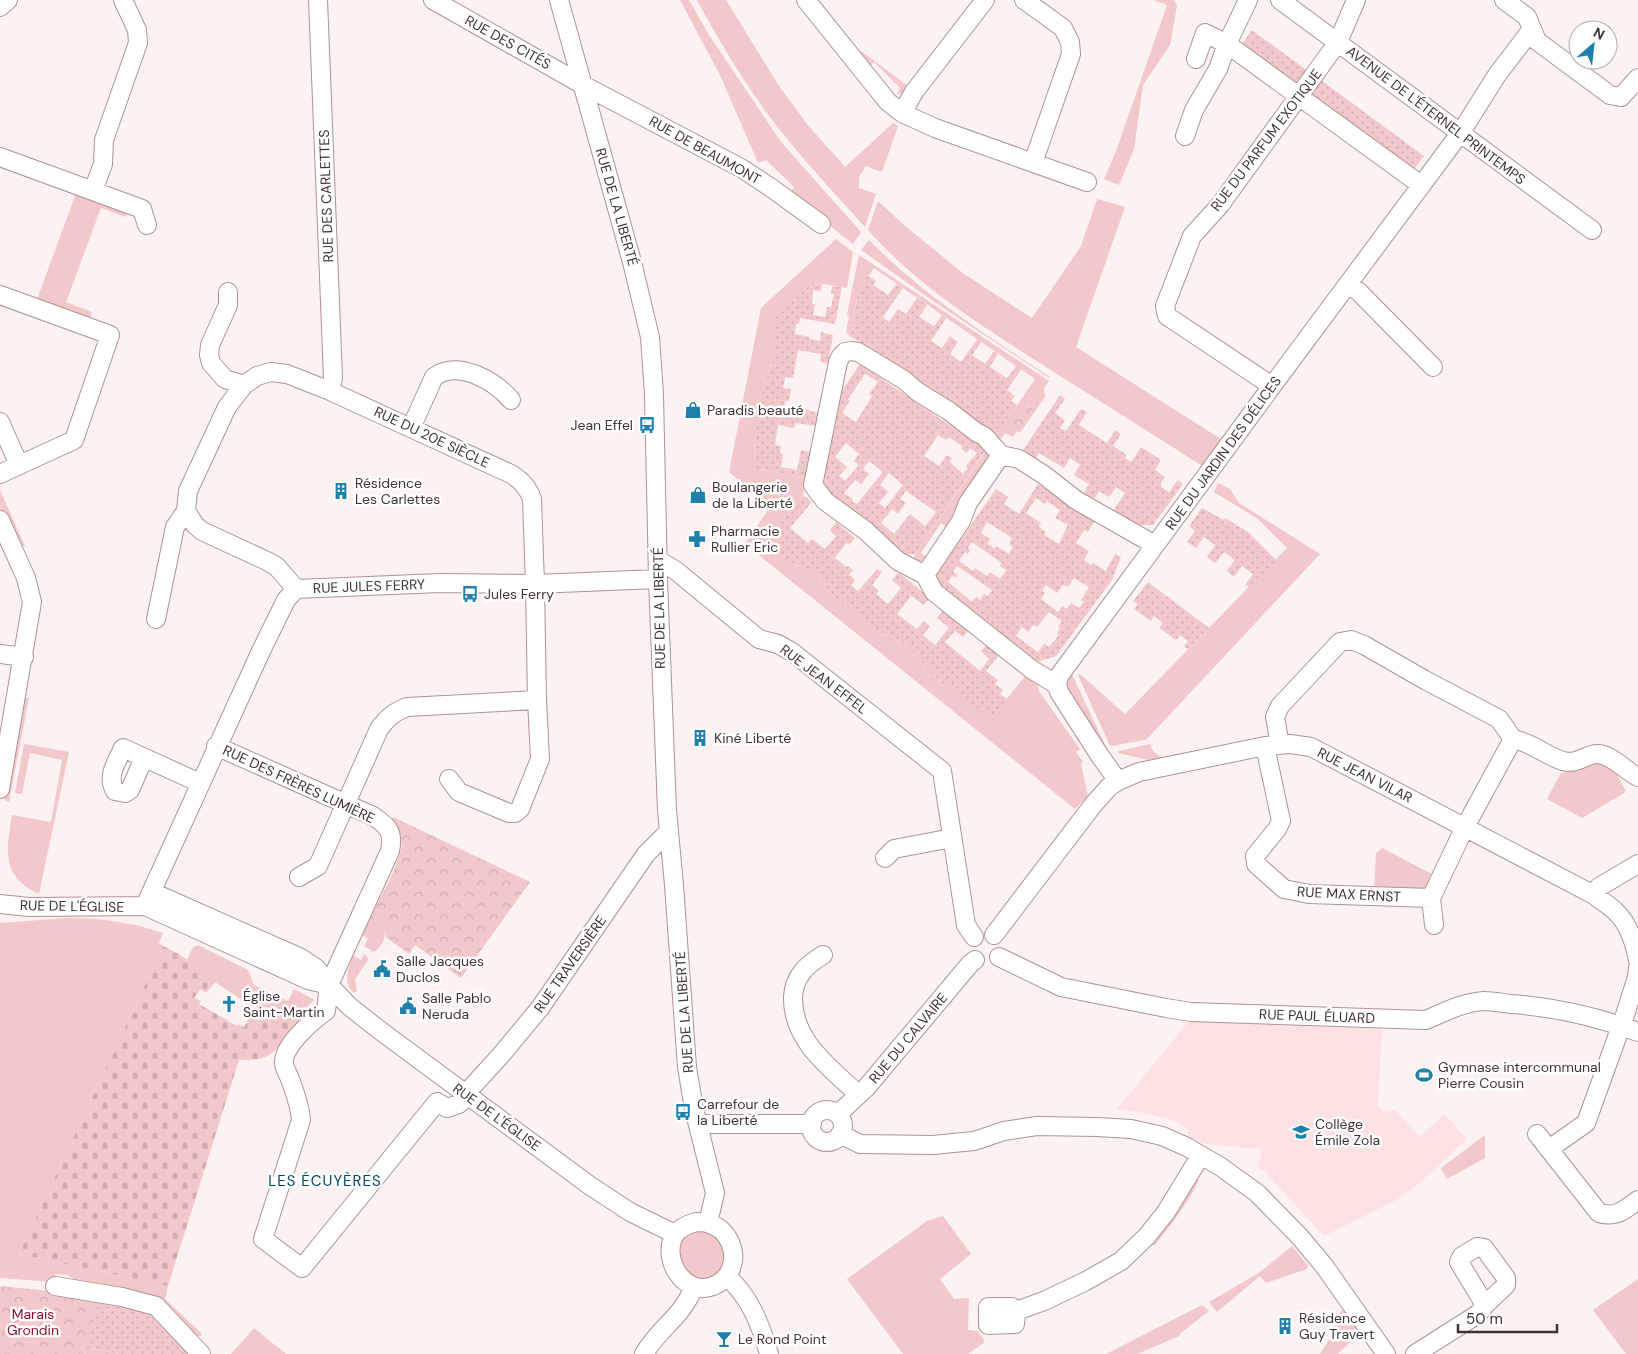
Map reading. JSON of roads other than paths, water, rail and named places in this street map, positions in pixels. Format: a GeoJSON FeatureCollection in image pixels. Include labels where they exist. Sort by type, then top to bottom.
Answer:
{"type":"FeatureCollection","features":[{"type":"Feature","properties":{"kind":"street"},"geometry":{"type":"LineString","coordinates":[[0,7],[8,0]]}},
{"type":"Feature","properties":{"kind":"street"},"geometry":{"type":"LineString","coordinates":[[93,191],[103,164],[104,140],[138,43],[137,30],[123,0]]}},
{"type":"Feature","properties":{"kind":"street","name":"RUE DES CARLETTES"},"geometry":{"type":"LineString","coordinates":[[318,0],[333,378],[330,391]]}},
{"type":"Feature","properties":{"kind":"street","name":"RUE DES CITÉS"},"geometry":{"type":"LineString","coordinates":[[433,0],[582,85]]}},
{"type":"Feature","properties":{"kind":"street","name":"RUE DE LA LIBERTÉ"},"geometry":{"type":"LineString","coordinates":[[559,0],[632,262],[650,337],[654,394],[662,719],[669,830],[687,1067],[698,1124],[715,1194],[708,1223]]}},
{"type":"Feature","properties":{"kind":"street"},"geometry":{"type":"LineString","coordinates":[[806,0],[888,102],[902,113],[934,128],[1087,182]]}},
{"type":"Feature","properties":{"kind":"street"},"geometry":{"type":"LineString","coordinates":[[902,113],[914,92],[984,0]]}},
{"type":"Feature","properties":{"kind":"street"},"geometry":{"type":"LineString","coordinates":[[1024,0],[1063,28],[1070,42],[1071,54],[1033,163]]}},
{"type":"Feature","properties":{"kind":"street"},"geometry":{"type":"LineString","coordinates":[[1185,136],[1194,110],[1218,69],[1227,44],[1248,0]]}},
{"type":"Feature","properties":{"kind":"street","name":"AVENUE DE L'ÉTERNEL PRINTEMPS"},"geometry":{"type":"LineString","coordinates":[[1280,0],[1592,230]]}},
{"type":"Feature","properties":{"kind":"street","name":"RUE DU PARFUM EXOTIQUE"},"geometry":{"type":"LineString","coordinates":[[1272,386],[1167,316],[1165,306],[1192,236],[1220,205],[1338,42],[1356,0]]}},
{"type":"Feature","properties":{"kind":"street"},"geometry":{"type":"LineString","coordinates":[[1504,0],[1527,17],[1537,41],[1610,95],[1621,97],[1638,78]]}},
{"type":"Feature","properties":{"kind":"street","name":"RUE DU JARDIN DES DÉLICES"},"geometry":{"type":"LineString","coordinates":[[1057,685],[1059,676],[1067,664],[1461,132],[1497,75],[1532,29]]}},
{"type":"Feature","properties":{"kind":"street"},"geometry":{"type":"LineString","coordinates":[[1196,59],[1205,33],[1227,44],[1421,185]]}},
{"type":"Feature","properties":{"kind":"street","name":"RUE DE BEAUMONT"},"geometry":{"type":"LineString","coordinates":[[582,85],[741,168],[821,224]]}},
{"type":"Feature","properties":{"kind":"street"},"geometry":{"type":"LineString","coordinates":[[0,157],[142,209],[146,225]]}},
{"type":"Feature","properties":{"kind":"street"},"geometry":{"type":"LineString","coordinates":[[1348,284],[1359,292],[1433,367]]}},
{"type":"Feature","properties":{"kind":"street"},"geometry":{"type":"LineString","coordinates":[[228,292],[228,304],[210,345],[210,363],[225,379],[244,386]]}},
{"type":"Feature","properties":{"kind":"street"},"geometry":{"type":"LineString","coordinates":[[0,295],[110,335],[74,440],[0,474]]}},
{"type":"Feature","properties":{"kind":"street"},"geometry":{"type":"LineString","coordinates":[[994,935],[1093,805],[1118,780],[1100,756],[1059,692],[1057,685],[1031,669],[934,592],[925,574],[898,562],[866,531],[825,501],[813,486],[838,362],[841,356],[845,352],[851,351],[858,352],[868,358],[904,380],[918,392],[984,436],[1001,455],[1019,460],[1044,475],[1076,500],[1155,545]]}},
{"type":"Feature","properties":{"kind":"street"},"geometry":{"type":"LineString","coordinates":[[411,428],[434,376],[442,371],[474,373],[491,381],[503,390],[511,400]]}},
{"type":"Feature","properties":{"kind":"street","name":"RUE DU 20E SIÈCLE"},"geometry":{"type":"LineString","coordinates":[[186,512],[188,491],[227,407],[244,386],[257,376],[271,372],[286,374],[330,391],[519,479],[529,490],[532,498],[540,758],[520,809],[515,813],[508,814],[459,792],[449,778]]}},
{"type":"Feature","properties":{"kind":"street"},"geometry":{"type":"LineString","coordinates":[[0,422],[19,465]]}},
{"type":"Feature","properties":{"kind":"street"},"geometry":{"type":"LineString","coordinates":[[925,574],[961,521],[968,503],[1001,455]]}},
{"type":"Feature","properties":{"kind":"street"},"geometry":{"type":"LineString","coordinates":[[156,619],[175,527],[186,512],[202,531],[277,567],[296,589]]}},
{"type":"Feature","properties":{"kind":"street"},"geometry":{"type":"LineString","coordinates":[[0,520],[26,578],[32,602],[0,789]]}},
{"type":"Feature","properties":{"kind":"street","name":"RUE JEAN EFFEL"},"geometry":{"type":"LineString","coordinates":[[658,560],[675,570],[759,639],[778,644],[792,652],[942,771],[966,926],[974,937]]}},
{"type":"Feature","properties":{"kind":"street","name":"RUE JULES FERRY"},"geometry":{"type":"LineString","coordinates":[[148,899],[216,746],[286,600],[296,589],[450,583],[536,584],[658,579]]}},
{"type":"Feature","properties":{"kind":"street","name":"RUE MAX ERNST"},"geometry":{"type":"LineString","coordinates":[[1431,898],[1309,894],[1292,891],[1284,889],[1256,864],[1255,856],[1277,829],[1281,821],[1272,745],[1275,717],[1280,706],[1340,642],[1351,640],[1364,645],[1499,719],[1513,739]]}},
{"type":"Feature","properties":{"kind":"street"},"geometry":{"type":"LineString","coordinates":[[0,654],[24,657]]}},
{"type":"Feature","properties":{"kind":"street"},"geometry":{"type":"LineString","coordinates":[[299,878],[318,866],[379,729],[394,712],[407,707],[537,700]]}},
{"type":"Feature","properties":{"kind":"street"},"geometry":{"type":"LineString","coordinates":[[1434,925],[1431,898],[1465,827],[1513,739],[1524,741],[1563,761],[1576,762],[1596,754],[1610,758],[1638,777]]}},
{"type":"Feature","properties":{"kind":"street","name":"RUE JEAN VILAR"},"geometry":{"type":"LineString","coordinates":[[1118,780],[1160,766],[1272,745],[1290,744],[1311,747],[1594,895],[1621,918],[1632,938],[1638,960]]}},
{"type":"Feature","properties":{"kind":"street","name":"RUE DES FRÈRES LUMIÈRE"},"geometry":{"type":"LineString","coordinates":[[216,746],[373,816],[386,825],[392,842],[390,851],[329,985],[326,1011],[315,1018],[290,1045],[285,1055],[284,1064],[300,1108],[301,1120],[263,1239],[302,1268],[437,1102]]}},
{"type":"Feature","properties":{"kind":"street"},"geometry":{"type":"LineString","coordinates":[[144,758],[200,783]]}},
{"type":"Feature","properties":{"kind":"street","name":"RUE TRAVERSIÈRE"},"geometry":{"type":"LineString","coordinates":[[437,1102],[447,1108],[459,1104],[540,1008],[646,854],[669,830]]}},
{"type":"Feature","properties":{"kind":"street"},"geometry":{"type":"LineString","coordinates":[[885,858],[894,849],[952,838]]}},
{"type":"Feature","properties":{"kind":"street"},"geometry":{"type":"LineString","coordinates":[[1594,895],[1599,887],[1638,864]]}},
{"type":"Feature","properties":{"kind":"street","name":"RUE DE L'ÉGLISE"},"geometry":{"type":"LineString","coordinates":[[0,904],[29,907],[148,899],[301,958],[316,968],[329,985],[350,1006],[589,1186],[630,1212],[675,1234]]}},
{"type":"Feature","properties":{"kind":"street"},"geometry":{"type":"LineString","coordinates":[[984,933],[994,935],[998,939],[1001,948],[999,957],[988,964],[975,960],[970,951],[971,941],[974,937],[984,933]]}},
{"type":"Feature","properties":{"kind":"street"},"geometry":{"type":"LineString","coordinates":[[823,955],[810,962],[794,985],[793,1008],[796,1021],[804,1038],[817,1056],[858,1094]]}},
{"type":"Feature","properties":{"kind":"street","name":"RUE PAUL ÉLUARD"},"geometry":{"type":"LineString","coordinates":[[999,957],[1042,979],[1061,986],[1191,1012],[1426,1020],[1454,1008],[1484,1001],[1528,1005],[1583,1015],[1621,1025],[1638,1032]]}},
{"type":"Feature","properties":{"kind":"street","name":"RUE DU CALVAIRE"},"geometry":{"type":"LineString","coordinates":[[838,1114],[866,1088],[975,960]]}},
{"type":"Feature","properties":{"kind":"street"},"geometry":{"type":"LineString","coordinates":[[1549,1149],[1586,1123],[1621,1025],[1637,977],[1638,968]]}},
{"type":"Feature","properties":{"kind":"street"},"geometry":{"type":"LineString","coordinates":[[824,1110],[834,1111],[838,1114],[842,1122],[840,1134],[830,1141],[821,1140],[814,1134],[812,1124],[815,1115],[824,1110]]}},
{"type":"Feature","properties":{"kind":"street"},"geometry":{"type":"LineString","coordinates":[[698,1124],[812,1124]]}},
{"type":"Feature","properties":{"kind":"street"},"geometry":{"type":"LineString","coordinates":[[840,1134],[860,1144],[933,1145],[974,1141],[1004,1131],[1037,1126],[1131,1129],[1162,1136],[1221,1166],[1257,1194],[1300,1237],[1325,1268],[1386,1354]]}},
{"type":"Feature","properties":{"kind":"street"},"geometry":{"type":"LineString","coordinates":[[1537,1134],[1600,1213],[1609,1216],[1619,1214],[1638,1200]]}},
{"type":"Feature","properties":{"kind":"street"},"geometry":{"type":"LineString","coordinates":[[1016,1311],[1044,1301],[1078,1285],[1120,1261],[1147,1236],[1166,1212],[1202,1155]]}},
{"type":"Feature","properties":{"kind":"street"},"geometry":{"type":"LineString","coordinates":[[696,1222],[708,1223],[722,1232],[732,1247],[732,1267],[727,1277],[720,1283],[702,1289],[693,1288],[684,1282],[673,1264],[671,1246],[675,1234],[691,1224],[696,1222]]}},
{"type":"Feature","properties":{"kind":"street"},"geometry":{"type":"LineString","coordinates":[[727,1277],[743,1292],[759,1324],[769,1354]]}},
{"type":"Feature","properties":{"kind":"street"},"geometry":{"type":"LineString","coordinates":[[55,1286],[122,1297],[156,1306],[201,1354]]}},
{"type":"Feature","properties":{"kind":"street"},"geometry":{"type":"LineString","coordinates":[[644,1354],[656,1336],[681,1311],[693,1288]]}},
{"type":"Feature","properties":{"kind":"street"},"geometry":{"type":"LineString","coordinates":[[1415,1354],[1478,1314],[1485,1305]]}},
{"type":"Feature","properties":{"kind":"place","name":"Paradis beauté"},"geometry":{"type":"Point","coordinates":[693,410]}},
{"type":"Feature","properties":{"kind":"place","name":"Jean Effel"},"geometry":{"type":"Point","coordinates":[647,425]}},
{"type":"Feature","properties":{"kind":"place","name":"Résidence Les Carlettes"},"geometry":{"type":"Point","coordinates":[341,491]}},
{"type":"Feature","properties":{"kind":"place","name":"Boulangerie de la Liberté"},"geometry":{"type":"Point","coordinates":[698,495]}},
{"type":"Feature","properties":{"kind":"place","name":"Pharmacie Rullier Eric"},"geometry":{"type":"Point","coordinates":[697,539]}},
{"type":"Feature","properties":{"kind":"place","name":"Jules Ferry"},"geometry":{"type":"Point","coordinates":[470,594]}},
{"type":"Feature","properties":{"kind":"place","name":"Kiné Liberté"},"geometry":{"type":"Point","coordinates":[700,738]}},
{"type":"Feature","properties":{"kind":"place","name":"Salle Jacques Duclos"},"geometry":{"type":"Point","coordinates":[382,969]}},
{"type":"Feature","properties":{"kind":"place","name":"Église Saint-Martin"},"geometry":{"type":"Point","coordinates":[229,1004]}},
{"type":"Feature","properties":{"kind":"place","name":"Salle Pablo Neruda"},"geometry":{"type":"Point","coordinates":[408,1006]}},
{"type":"Feature","properties":{"kind":"place","name":"Gymnase intercommunal Pierre Cousin"},"geometry":{"type":"Point","coordinates":[1424,1075]}},
{"type":"Feature","properties":{"kind":"place","name":"Carrefour de la Liberté"},"geometry":{"type":"Point","coordinates":[683,1112]}},
{"type":"Feature","properties":{"kind":"place","name":"Collège Émile Zola"},"geometry":{"type":"Point","coordinates":[1301,1132]}},
{"type":"Feature","properties":{"kind":"place","name":"Résidence Guy Travert"},"geometry":{"type":"Point","coordinates":[1285,1326]}},
{"type":"Feature","properties":{"kind":"place","name":"Le Rond Point"},"geometry":{"type":"Point","coordinates":[724,1339]}},
{"type":"Feature","properties":{"kind":"district","name":"LES ÉCUYÈRES"},"geometry":{"type":"Point","coordinates":[325,1181]}},
{"type":"Feature","properties":{"kind":"park label","name":"Marais Grondin"},"geometry":{"type":"Point","coordinates":[33,1322]}}]}
